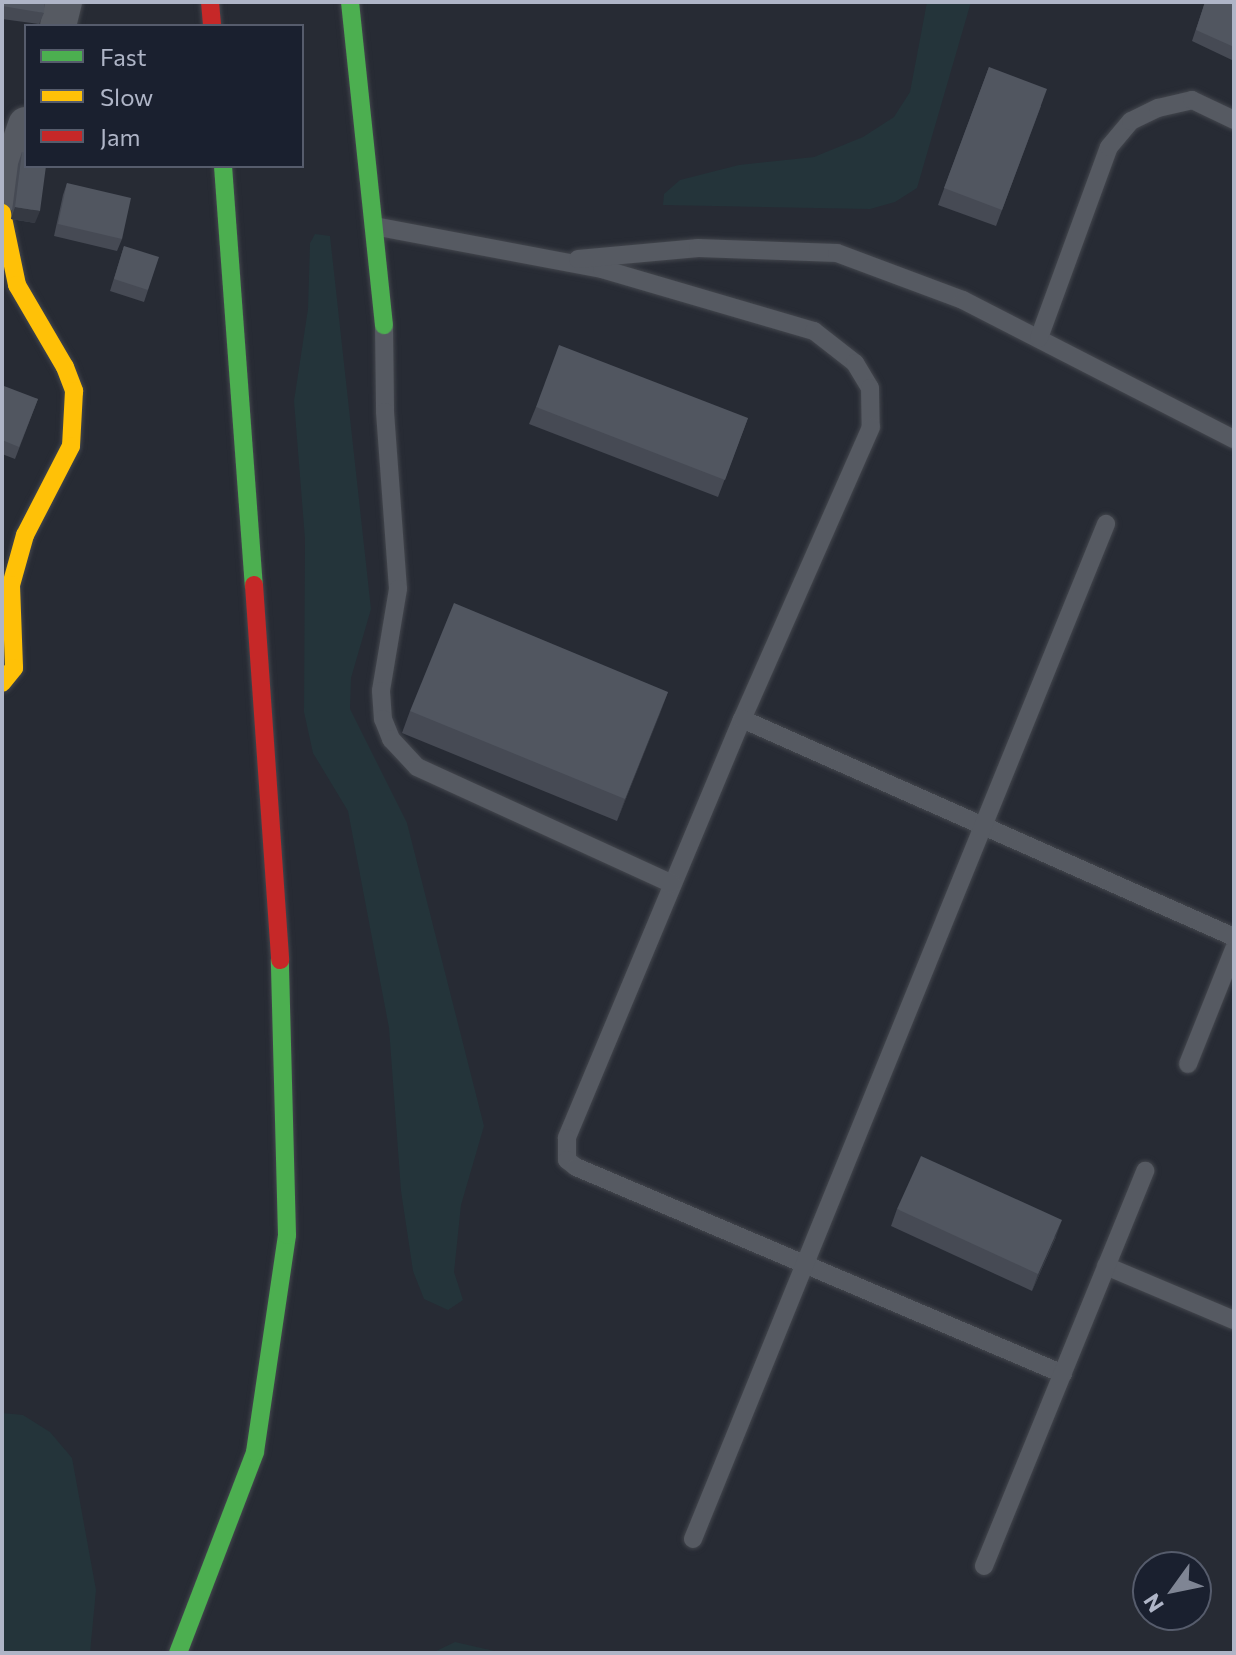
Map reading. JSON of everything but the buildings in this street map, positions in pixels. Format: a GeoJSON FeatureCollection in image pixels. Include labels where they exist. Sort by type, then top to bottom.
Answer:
{"type":"FeatureCollection","features":[{"type":"Feature","properties":{"kind":"street"},"geometry":{"type":"LineString","coordinates":[[58,24],[64,2]]}},
{"type":"Feature","properties":{"kind":"street"},"geometry":{"type":"LineString","coordinates":[[210,2],[212,24]]}},
{"type":"Feature","properties":{"kind":"street"},"geometry":{"type":"LineString","coordinates":[[350,2],[384,325]]}},
{"type":"Feature","properties":{"kind":"street"},"geometry":{"type":"LineString","coordinates":[[2,195],[24,131]]}},
{"type":"Feature","properties":{"kind":"street"},"geometry":{"type":"LineString","coordinates":[[178,1653],[255,1452],[287,1235],[278,903],[223,168]]}},
{"type":"Feature","properties":{"kind":"street"},"geometry":{"type":"LineString","coordinates":[[2,213],[17,285],[65,367],[74,391],[71,446],[25,535],[11,585],[14,668],[11,676],[2,683]]}},
{"type":"Feature","properties":{"kind":"lane"},"geometry":{"type":"LineString","coordinates":[[1039,338],[1109,147],[1131,121],[1158,108],[1192,100],[1234,120]]}},
{"type":"Feature","properties":{"kind":"lane"},"geometry":{"type":"LineString","coordinates":[[374,226],[602,269],[814,331],[855,363],[870,388],[871,427],[742,719],[567,1138],[567,1160],[576,1167],[1063,1374]]}},
{"type":"Feature","properties":{"kind":"lane"},"geometry":{"type":"LineString","coordinates":[[555,261],[698,248],[837,253],[963,300],[1234,439]]}},
{"type":"Feature","properties":{"kind":"lane"},"geometry":{"type":"LineString","coordinates":[[384,325],[385,412],[398,589],[381,691],[383,719],[391,739],[417,767],[673,884]]}},
{"type":"Feature","properties":{"kind":"lane"},"geometry":{"type":"LineString","coordinates":[[693,1539],[1106,524]]}},
{"type":"Feature","properties":{"kind":"lane"},"geometry":{"type":"LineString","coordinates":[[742,719],[1234,937]]}},
{"type":"Feature","properties":{"kind":"lane"},"geometry":{"type":"LineString","coordinates":[[1188,1064],[1234,949]]}},
{"type":"Feature","properties":{"kind":"lane"},"geometry":{"type":"LineString","coordinates":[[984,1566],[1145,1171]]}},
{"type":"Feature","properties":{"kind":"lane"},"geometry":{"type":"LineString","coordinates":[[1106,1266],[1234,1320]]}},
{"type":"Feature","properties":{"kind":"shaded area"},"geometry":{"type":"Polygon","coordinates":[[[927,2],[971,2],[917,188],[895,202],[870,209],[663,205],[664,194],[680,180],[739,165],[814,157],[863,137],[894,117],[910,92],[927,2]]]}},
{"type":"Feature","properties":{"kind":"shaded area"},"geometry":{"type":"Polygon","coordinates":[[[315,234],[330,236],[371,609],[351,678],[350,709],[407,823],[484,1126],[461,1205],[454,1272],[463,1300],[448,1310],[424,1299],[413,1271],[401,1191],[389,1028],[348,811],[313,753],[304,712],[305,539],[294,401],[308,309],[310,243],[315,234]]]}},
{"type":"Feature","properties":{"kind":"shaded area"},"geometry":{"type":"Polygon","coordinates":[[[2,1413],[23,1415],[50,1432],[72,1458],[96,1590],[90,1653],[2,1653],[2,1413]]]}},
{"type":"Feature","properties":{"kind":"shaded area"},"geometry":{"type":"Polygon","coordinates":[[[455,1642],[503,1653],[432,1653],[455,1642]]]}},
{"type":"Feature","properties":{"kind":"traffic: fast"},"geometry":{"type":"LineString","coordinates":[[350,2],[384,325]]}},
{"type":"Feature","properties":{"kind":"traffic: fast"},"geometry":{"type":"LineString","coordinates":[[223,168],[254,585]]}},
{"type":"Feature","properties":{"kind":"traffic: fast"},"geometry":{"type":"LineString","coordinates":[[178,1653],[255,1452],[287,1235],[280,960]]}},
{"type":"Feature","properties":{"kind":"traffic: slow"},"geometry":{"type":"LineString","coordinates":[[2,213],[17,285],[65,367],[74,391],[71,446],[25,535],[11,585],[14,668],[2,683]]}},
{"type":"Feature","properties":{"kind":"traffic: jam"},"geometry":{"type":"LineString","coordinates":[[210,2],[212,24]]}},
{"type":"Feature","properties":{"kind":"traffic: jam"},"geometry":{"type":"LineString","coordinates":[[254,585],[280,960]]}}]}
